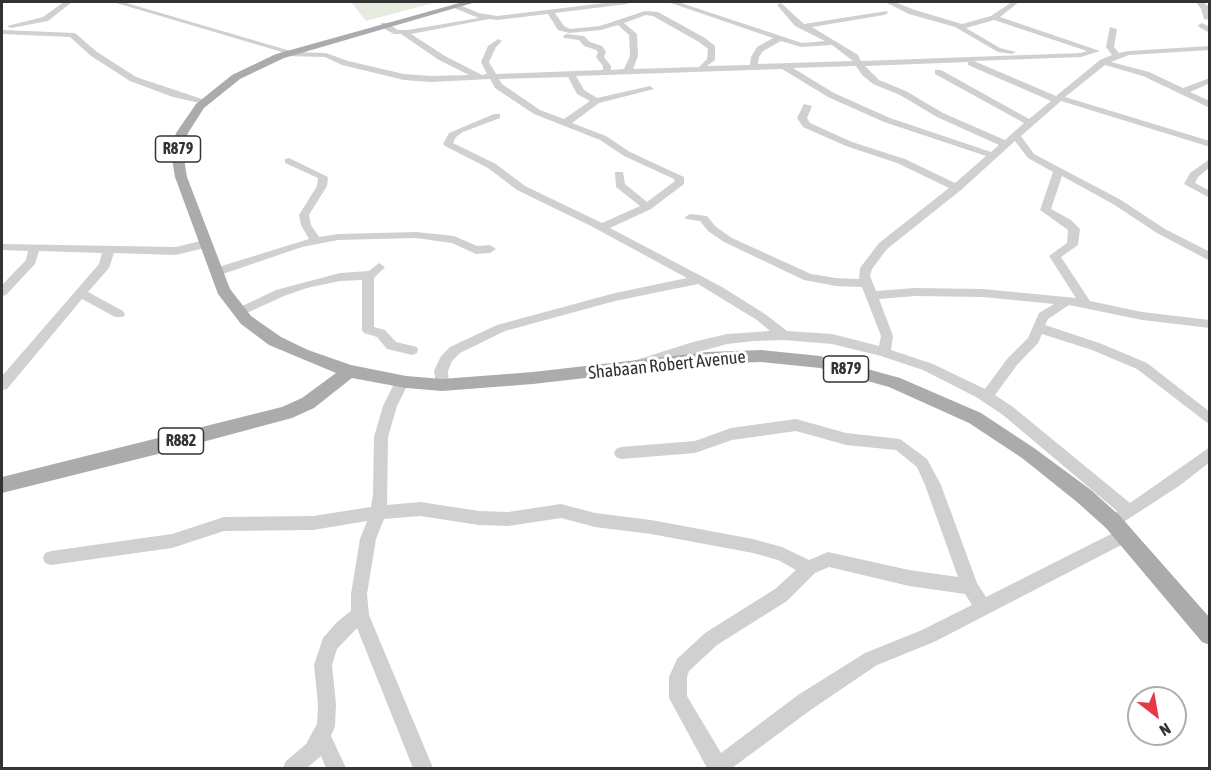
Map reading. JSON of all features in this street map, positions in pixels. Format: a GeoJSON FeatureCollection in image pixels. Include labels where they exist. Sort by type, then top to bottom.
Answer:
{"type":"FeatureCollection","features":[{"type":"Feature","properties":{"kind":"main road","name":"R879"},"geometry":{"type":"LineString","coordinates":[[395,380],[349,370],[289,348],[246,320],[223,291],[181,177],[177,153],[182,133],[204,101],[236,77],[288,53],[471,2]]}},
{"type":"Feature","properties":{"kind":"main road","name":"Shabaan Robert Avenue"},"geometry":{"type":"LineString","coordinates":[[395,380],[442,385],[533,378],[707,358],[762,356],[820,362],[894,382],[975,418],[1028,453],[1084,495],[1119,528],[1209,635]]}},
{"type":"Feature","properties":{"kind":"main road","name":"R882"},"geometry":{"type":"LineString","coordinates":[[2,485],[286,413],[308,403],[349,370]]}},
{"type":"Feature","properties":{"kind":"street"},"geometry":{"type":"LineString","coordinates":[[2,30],[45,19],[68,2]]}},
{"type":"Feature","properties":{"kind":"street"},"geometry":{"type":"LineString","coordinates":[[117,2],[288,53],[326,55],[345,63],[417,79],[1081,55],[1094,50]]}},
{"type":"Feature","properties":{"kind":"street"},"geometry":{"type":"LineString","coordinates":[[403,32],[490,18],[627,2]]}},
{"type":"Feature","properties":{"kind":"street"},"geometry":{"type":"LineString","coordinates":[[672,2],[806,46],[831,43]]}},
{"type":"Feature","properties":{"kind":"street"},"geometry":{"type":"LineString","coordinates":[[889,2],[912,12],[960,26],[1002,51],[1094,50]]}},
{"type":"Feature","properties":{"kind":"street"},"geometry":{"type":"LineString","coordinates":[[960,26],[994,18],[1016,2]]}},
{"type":"Feature","properties":{"kind":"street"},"geometry":{"type":"LineString","coordinates":[[1200,2],[1209,18]]}},
{"type":"Feature","properties":{"kind":"street"},"geometry":{"type":"LineString","coordinates":[[781,5],[792,19],[855,57],[876,81],[903,93],[940,115],[1006,144]]}},
{"type":"Feature","properties":{"kind":"street"},"geometry":{"type":"LineString","coordinates":[[456,6],[490,18]]}},
{"type":"Feature","properties":{"kind":"street"},"geometry":{"type":"LineString","coordinates":[[551,12],[565,31],[564,35],[582,38],[587,44],[595,45],[601,51],[600,56],[607,66],[607,73]]}},
{"type":"Feature","properties":{"kind":"street"},"geometry":{"type":"LineString","coordinates":[[803,26],[850,16],[884,13]]}},
{"type":"Feature","properties":{"kind":"street"},"geometry":{"type":"LineString","coordinates":[[565,31],[601,28],[645,14],[660,16],[712,48],[711,60],[703,64],[703,69]]}},
{"type":"Feature","properties":{"kind":"street"},"geometry":{"type":"LineString","coordinates":[[994,18],[1094,50],[1209,105]]}},
{"type":"Feature","properties":{"kind":"street"},"geometry":{"type":"LineString","coordinates":[[619,22],[629,29],[633,39],[634,56],[627,72]]}},
{"type":"Feature","properties":{"kind":"street"},"geometry":{"type":"LineString","coordinates":[[384,25],[403,32],[442,58],[487,78],[528,107],[564,124],[603,138],[627,154],[679,177],[680,182],[647,207],[602,227]]}},
{"type":"Feature","properties":{"kind":"street"},"geometry":{"type":"LineString","coordinates":[[1202,25],[1209,31]]}},
{"type":"Feature","properties":{"kind":"street"},"geometry":{"type":"LineString","coordinates":[[1110,59],[1113,29]]}},
{"type":"Feature","properties":{"kind":"street"},"geometry":{"type":"LineString","coordinates":[[2,30],[72,35],[94,54],[133,79],[176,95],[204,101]]}},
{"type":"Feature","properties":{"kind":"street"},"geometry":{"type":"LineString","coordinates":[[754,67],[755,57],[760,49],[780,38]]}},
{"type":"Feature","properties":{"kind":"street"},"geometry":{"type":"LineString","coordinates":[[487,78],[486,61],[492,45],[498,41]]}},
{"type":"Feature","properties":{"kind":"street"},"geometry":{"type":"LineString","coordinates":[[883,352],[887,336],[865,283],[866,268],[883,246],[957,188],[1058,99],[1110,59],[1156,50],[1209,48]]}},
{"type":"Feature","properties":{"kind":"street"},"geometry":{"type":"LineString","coordinates":[[971,63],[1058,99],[1209,144]]}},
{"type":"Feature","properties":{"kind":"street"},"geometry":{"type":"LineString","coordinates":[[785,67],[831,95],[887,120],[994,156]]}},
{"type":"Feature","properties":{"kind":"street"},"geometry":{"type":"LineString","coordinates":[[938,72],[1030,123]]}},
{"type":"Feature","properties":{"kind":"street"},"geometry":{"type":"LineString","coordinates":[[571,74],[580,92],[596,101]]}},
{"type":"Feature","properties":{"kind":"street"},"geometry":{"type":"LineString","coordinates":[[1182,92],[1209,80]]}},
{"type":"Feature","properties":{"kind":"street"},"geometry":{"type":"LineString","coordinates":[[564,124],[596,101],[650,89]]}},
{"type":"Feature","properties":{"kind":"street"},"geometry":{"type":"LineString","coordinates":[[807,106],[802,118],[806,125],[849,144],[892,158],[957,188]]}},
{"type":"Feature","properties":{"kind":"street"},"geometry":{"type":"LineString","coordinates":[[497,116],[460,130],[452,135],[448,144],[486,163],[521,188],[602,227],[737,301],[784,335]]}},
{"type":"Feature","properties":{"kind":"street"},"geometry":{"type":"LineString","coordinates":[[1016,136],[1031,156],[1117,202],[1161,231],[1209,257]]}},
{"type":"Feature","properties":{"kind":"street"},"geometry":{"type":"LineString","coordinates":[[289,161],[323,177],[322,186],[303,215],[316,241]]}},
{"type":"Feature","properties":{"kind":"street"},"geometry":{"type":"LineString","coordinates":[[1208,166],[1194,175],[1189,184],[1209,195]]}},
{"type":"Feature","properties":{"kind":"street"},"geometry":{"type":"LineString","coordinates":[[1058,171],[1045,210],[1067,222],[1074,229],[1072,244],[1055,256],[1086,305]]}},
{"type":"Feature","properties":{"kind":"street"},"geometry":{"type":"LineString","coordinates":[[619,174],[620,185],[647,207]]}},
{"type":"Feature","properties":{"kind":"street"},"geometry":{"type":"LineString","coordinates":[[690,217],[703,218],[712,229],[728,240],[808,277],[836,282],[865,283]]}},
{"type":"Feature","properties":{"kind":"street"},"geometry":{"type":"LineString","coordinates":[[216,272],[316,241],[338,237],[416,234],[454,240],[476,250],[490,249]]}},
{"type":"Feature","properties":{"kind":"street"},"geometry":{"type":"LineString","coordinates":[[2,248],[33,255],[53,249],[176,251],[204,244]]}},
{"type":"Feature","properties":{"kind":"street"},"geometry":{"type":"LineString","coordinates":[[2,385],[105,265],[109,249]]}},
{"type":"Feature","properties":{"kind":"street"},"geometry":{"type":"LineString","coordinates":[[2,292],[33,255]]}},
{"type":"Feature","properties":{"kind":"street"},"geometry":{"type":"LineString","coordinates":[[240,312],[280,293],[304,285],[340,277],[368,275],[379,267]]}},
{"type":"Feature","properties":{"kind":"street"},"geometry":{"type":"LineString","coordinates":[[368,275],[368,330],[381,333],[392,346],[412,350]]}},
{"type":"Feature","properties":{"kind":"street"},"geometry":{"type":"LineString","coordinates":[[442,385],[441,370],[446,359],[455,350],[491,332],[615,297],[699,280]]}},
{"type":"Feature","properties":{"kind":"street"},"geometry":{"type":"LineString","coordinates":[[871,296],[901,292],[967,292],[1068,301],[1142,316],[1209,324]]}},
{"type":"Feature","properties":{"kind":"street"},"geometry":{"type":"LineString","coordinates":[[80,293],[120,315]]}},
{"type":"Feature","properties":{"kind":"street"},"geometry":{"type":"LineString","coordinates":[[987,396],[1012,362],[1033,340],[1042,316],[1068,301]]}},
{"type":"Feature","properties":{"kind":"street"},"geometry":{"type":"LineString","coordinates":[[1039,328],[1097,347],[1142,366],[1209,420]]}},
{"type":"Feature","properties":{"kind":"street"},"geometry":{"type":"LineString","coordinates":[[635,365],[667,354],[727,339],[784,335],[832,339],[883,352],[928,367],[987,396],[1129,511]]}},
{"type":"Feature","properties":{"kind":"street"},"geometry":{"type":"LineString","coordinates":[[395,380],[381,437],[381,494],[378,513],[372,524],[365,553],[359,594],[360,615],[423,768]]}},
{"type":"Feature","properties":{"kind":"street"},"geometry":{"type":"LineString","coordinates":[[621,453],[695,447],[731,434],[796,425],[846,439],[900,445],[922,463],[933,485],[970,587],[983,607]]}},
{"type":"Feature","properties":{"kind":"street"},"geometry":{"type":"LineString","coordinates":[[970,587],[909,578],[828,559],[809,568],[781,595],[711,639],[683,665],[678,678],[678,699],[718,768],[805,702],[871,659],[928,636],[983,607],[1119,528],[1129,511],[1174,482],[1209,453]]}},
{"type":"Feature","properties":{"kind":"street"},"geometry":{"type":"LineString","coordinates":[[51,558],[172,541],[224,524],[313,523],[420,509],[508,519],[561,511],[595,520],[651,527],[753,546],[782,554],[809,568]]}},
{"type":"Feature","properties":{"kind":"street"},"geometry":{"type":"LineString","coordinates":[[293,768],[304,762],[322,738],[326,726],[327,705],[323,665],[329,644],[343,628],[360,615]]}},
{"type":"Feature","properties":{"kind":"street"},"geometry":{"type":"LineString","coordinates":[[322,738],[336,768]]}},
{"type":"Feature","properties":{"kind":"shaded area"},"geometry":{"type":"Polygon","coordinates":[[[351,2],[437,2],[366,21],[351,2]]]}}]}
